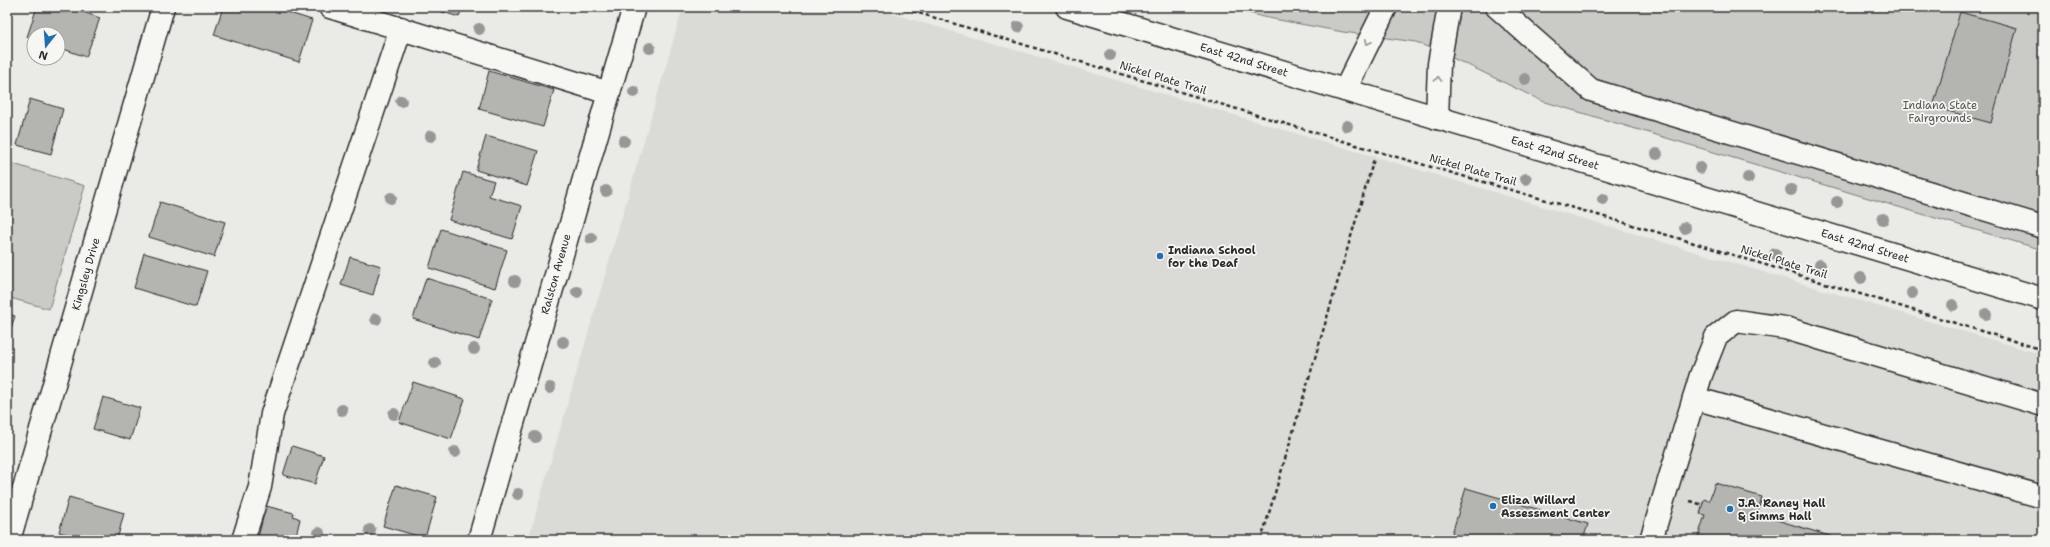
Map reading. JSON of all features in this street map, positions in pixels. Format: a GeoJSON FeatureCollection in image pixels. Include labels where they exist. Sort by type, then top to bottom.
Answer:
{"type":"FeatureCollection","features":[{"type":"Feature","properties":{"kind":"street","name":"Kingsley Drive"},"geometry":{"type":"LineString","coordinates":[[9,540],[163,7]]}},
{"type":"Feature","properties":{"kind":"street"},"geometry":{"type":"LineString","coordinates":[[330,7],[609,93]]}},
{"type":"Feature","properties":{"kind":"street","name":"Ralston Avenue"},"geometry":{"type":"LineString","coordinates":[[479,540],[634,7]]}},
{"type":"Feature","properties":{"kind":"street","name":"East 42nd Street"},"geometry":{"type":"LineString","coordinates":[[1067,7],[2043,299]]}},
{"type":"Feature","properties":{"kind":"street"},"geometry":{"type":"LineString","coordinates":[[1345,90],[1386,7]]}},
{"type":"Feature","properties":{"kind":"street"},"geometry":{"type":"LineString","coordinates":[[1437,118],[1439,64],[1449,7]]}},
{"type":"Feature","properties":{"kind":"street"},"geometry":{"type":"LineString","coordinates":[[1497,7],[1591,90],[2043,227]]}},
{"type":"Feature","properties":{"kind":"street"},"geometry":{"type":"LineString","coordinates":[[242,540],[260,487],[272,414],[401,28]]}},
{"type":"Feature","properties":{"kind":"street"},"geometry":{"type":"LineString","coordinates":[[1651,540],[1694,398],[1716,337],[1736,321],[1785,328],[2043,405]]}},
{"type":"Feature","properties":{"kind":"street"},"geometry":{"type":"LineString","coordinates":[[1694,398],[2043,497]]}},
{"type":"Feature","properties":{"kind":"path","name":"Nickel Plate Trail"},"geometry":{"type":"LineString","coordinates":[[899,7],[1376,151],[1681,239],[2043,350]]}},
{"type":"Feature","properties":{"kind":"path"},"geometry":{"type":"LineString","coordinates":[[1261,540],[1374,159]]}},
{"type":"Feature","properties":{"kind":"shaded area","name":"Indiana School for the Deaf"},"geometry":{"type":"Polygon","coordinates":[[[683,7],[870,7],[2043,355],[2043,540],[528,540],[683,7]]]}},
{"type":"Feature","properties":{"kind":"green space","name":"Indiana State Fairgrounds"},"geometry":{"type":"Polygon","coordinates":[[[1229,7],[2043,7],[2043,250],[1542,101],[1468,65],[1416,42],[1343,32],[1263,17],[1229,7]]]}},
{"type":"Feature","properties":{"kind":"green space"},"geometry":{"type":"Polygon","coordinates":[[[7,162],[85,186],[49,309],[7,297],[7,162]]]}},
{"type":"Feature","properties":{"kind":"building"},"geometry":{"type":"Polygon","coordinates":[[[37,7],[69,7],[100,18],[86,57],[66,50],[66,26],[31,26],[37,7]]]}},
{"type":"Feature","properties":{"kind":"building"},"geometry":{"type":"Polygon","coordinates":[[[223,7],[270,7],[312,20],[299,62],[214,35],[223,7]]]}},
{"type":"Feature","properties":{"kind":"building"},"geometry":{"type":"Polygon","coordinates":[[[427,7],[462,7],[459,17],[427,7]]]}},
{"type":"Feature","properties":{"kind":"building"},"geometry":{"type":"Polygon","coordinates":[[[1960,12],[2017,28],[1991,123],[1933,107],[1960,12]]]}},
{"type":"Feature","properties":{"kind":"building"},"geometry":{"type":"Polygon","coordinates":[[[489,71],[554,90],[543,127],[479,109],[489,71]]]}},
{"type":"Feature","properties":{"kind":"building"},"geometry":{"type":"Polygon","coordinates":[[[30,99],[63,109],[51,154],[17,145],[30,99]]]}},
{"type":"Feature","properties":{"kind":"building"},"geometry":{"type":"Polygon","coordinates":[[[486,136],[538,151],[527,186],[476,170],[486,136]]]}},
{"type":"Feature","properties":{"kind":"building"},"geometry":{"type":"Polygon","coordinates":[[[463,172],[494,181],[489,196],[522,206],[512,239],[449,220],[463,172]]]}},
{"type":"Feature","properties":{"kind":"building"},"geometry":{"type":"Polygon","coordinates":[[[160,202],[225,222],[214,257],[149,237],[160,202]]]}},
{"type":"Feature","properties":{"kind":"building"},"geometry":{"type":"Polygon","coordinates":[[[441,229],[507,250],[495,288],[429,268],[441,229]]]}},
{"type":"Feature","properties":{"kind":"building"},"geometry":{"type":"Polygon","coordinates":[[[144,253],[207,271],[196,307],[134,288],[144,253]]]}},
{"type":"Feature","properties":{"kind":"building"},"geometry":{"type":"Polygon","coordinates":[[[350,257],[381,266],[373,295],[341,285],[350,257]]]}},
{"type":"Feature","properties":{"kind":"building"},"geometry":{"type":"Polygon","coordinates":[[[426,278],[492,299],[479,340],[413,319],[426,278]]]}},
{"type":"Feature","properties":{"kind":"building"},"geometry":{"type":"Polygon","coordinates":[[[7,314],[15,316],[7,340],[7,314]]]}},
{"type":"Feature","properties":{"kind":"building"},"geometry":{"type":"Polygon","coordinates":[[[413,382],[465,399],[451,439],[399,422],[413,382]]]}},
{"type":"Feature","properties":{"kind":"building"},"geometry":{"type":"Polygon","coordinates":[[[103,397],[140,408],[130,440],[93,429],[103,397]]]}},
{"type":"Feature","properties":{"kind":"building"},"geometry":{"type":"Polygon","coordinates":[[[292,446],[324,456],[315,484],[283,475],[292,446]]]}},
{"type":"Feature","properties":{"kind":"building","name":"J.A. Raney Hall & Simms Hall"},"geometry":{"type":"Polygon","coordinates":[[[1715,483],[1762,497],[1757,514],[1843,540],[1697,540],[1705,515],[1700,514],[1704,499],[1709,501],[1715,483]]]}},
{"type":"Feature","properties":{"kind":"building"},"geometry":{"type":"Polygon","coordinates":[[[396,485],[437,497],[425,538],[383,526],[396,485]]]}},
{"type":"Feature","properties":{"kind":"building","name":"Eliza Willard Assessment Center"},"geometry":{"type":"Polygon","coordinates":[[[1466,488],[1588,524],[1583,540],[1450,540],[1466,488]]]}},
{"type":"Feature","properties":{"kind":"building"},"geometry":{"type":"Polygon","coordinates":[[[69,497],[124,513],[117,540],[87,540],[59,532],[69,497]]]}},
{"type":"Feature","properties":{"kind":"building"},"geometry":{"type":"Polygon","coordinates":[[[266,506],[294,513],[293,516],[300,519],[295,540],[269,540],[258,537],[266,506]]]}},
{"type":"Feature","properties":{"kind":"place","name":"Indiana School for the Deaf"},"geometry":{"type":"Point","coordinates":[1160,256]}},
{"type":"Feature","properties":{"kind":"place","name":"Eliza Willard Assessment Center"},"geometry":{"type":"Point","coordinates":[1493,506]}},
{"type":"Feature","properties":{"kind":"place","name":"J.A. Raney Hall & Simms Hall"},"geometry":{"type":"Point","coordinates":[1730,509]}}]}
